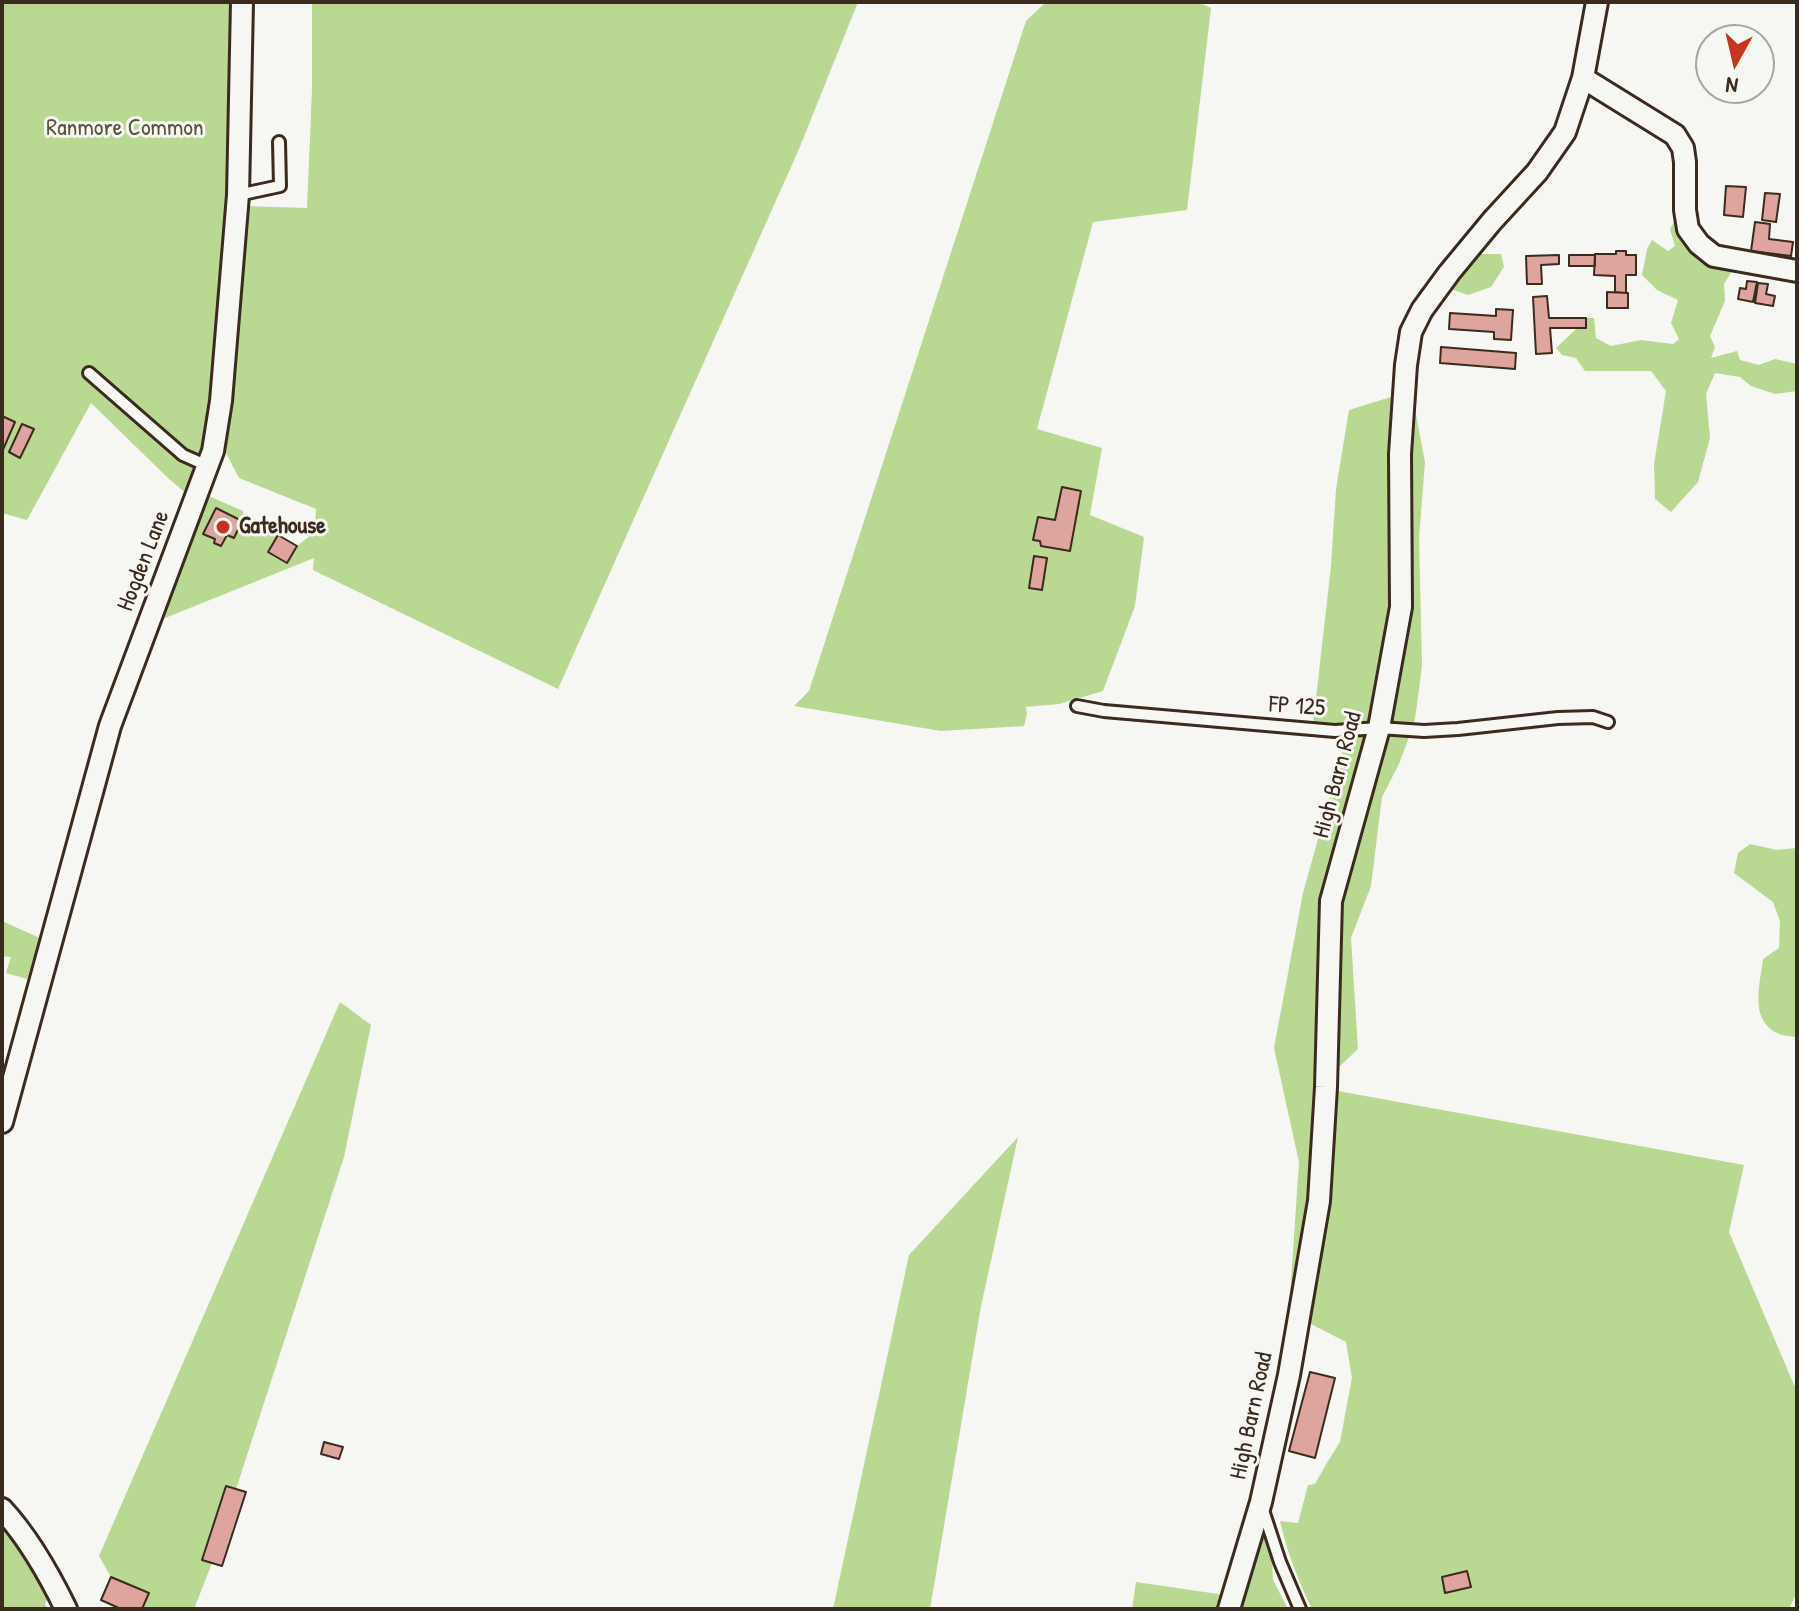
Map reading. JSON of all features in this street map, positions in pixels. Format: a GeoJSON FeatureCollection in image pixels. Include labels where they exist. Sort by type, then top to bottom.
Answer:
{"type":"FeatureCollection","features":[{"type":"Feature","properties":{"kind":"street","name":"Hogden Lane"},"geometry":{"type":"LineString","coordinates":[[2,1122],[110,726],[213,451],[221,401],[238,195],[242,2]]}},
{"type":"Feature","properties":{"kind":"street","name":"High Barn Road"},"geometry":{"type":"LineString","coordinates":[[1229,1609],[1261,1502],[1289,1375],[1319,1201],[1326,1087],[1331,901],[1379,728],[1401,607],[1400,454],[1411,332],[1422,310],[1449,273],[1537,172],[1565,132],[1583,78],[1597,2]]}},
{"type":"Feature","properties":{"kind":"street"},"geometry":{"type":"LineString","coordinates":[[1583,78],[1675,135],[1683,148],[1685,162],[1688,229],[1699,244],[1714,256],[1797,271]]}},
{"type":"Feature","properties":{"kind":"street"},"geometry":{"type":"LineString","coordinates":[[2,1509],[33,1552],[66,1609]]}},
{"type":"Feature","properties":{"kind":"lane"},"geometry":{"type":"LineString","coordinates":[[238,195],[280,186],[279,142]]}},
{"type":"Feature","properties":{"kind":"lane"},"geometry":{"type":"LineString","coordinates":[[89,373],[183,455],[208,466]]}},
{"type":"Feature","properties":{"kind":"lane","name":"FP 125"},"geometry":{"type":"LineString","coordinates":[[1077,706],[1335,731],[1379,728],[1424,731],[1558,718],[1593,717],[1608,722]]}},
{"type":"Feature","properties":{"kind":"lane"},"geometry":{"type":"LineString","coordinates":[[1261,1502],[1280,1562],[1300,1609]]}},
{"type":"Feature","properties":{"kind":"green space","name":"Ranmore Common"},"geometry":{"type":"Polygon","coordinates":[[[2,2],[255,2],[242,206],[307,208],[312,2],[858,2],[799,149],[558,689],[313,570],[314,558],[160,620],[204,494],[243,511],[243,521],[278,535],[268,552],[287,563],[297,546],[315,532],[316,509],[239,478],[224,449],[187,494],[91,403],[27,520],[2,513],[2,2]]]}},
{"type":"Feature","properties":{"kind":"green space"},"geometry":{"type":"Polygon","coordinates":[[[1046,2],[1198,2],[1211,8],[1187,210],[1093,222],[1037,429],[1102,448],[1090,515],[1144,537],[1135,606],[1103,691],[1059,704],[1026,707],[1024,726],[941,731],[794,706],[809,691],[1026,21],[1046,2]]]}},
{"type":"Feature","properties":{"kind":"green space"},"geometry":{"type":"Polygon","coordinates":[[[1676,214],[1728,262],[1732,271],[1724,284],[1725,301],[1710,336],[1715,347],[1711,358],[1737,351],[1740,360],[1759,365],[1775,359],[1797,364],[1797,391],[1775,394],[1751,386],[1740,377],[1715,373],[1706,394],[1710,438],[1698,482],[1671,512],[1655,499],[1654,464],[1666,391],[1651,371],[1585,371],[1576,358],[1562,355],[1556,348],[1577,328],[1586,328],[1586,318],[1594,318],[1596,338],[1611,346],[1641,340],[1673,344],[1679,339],[1671,323],[1678,300],[1657,290],[1642,275],[1652,240],[1668,251],[1675,246],[1670,229],[1676,214]]]}},
{"type":"Feature","properties":{"kind":"green space"},"geometry":{"type":"Polygon","coordinates":[[[1477,254],[1501,254],[1504,267],[1491,287],[1468,295],[1448,288],[1477,254]]]}},
{"type":"Feature","properties":{"kind":"green space"},"geometry":{"type":"Polygon","coordinates":[[[1394,396],[1413,399],[1425,462],[1419,538],[1422,666],[1415,719],[1399,764],[1382,797],[1371,886],[1351,938],[1358,1049],[1336,1070],[1338,1091],[1744,1165],[1729,1232],[1797,1386],[1797,1592],[1789,1609],[1312,1609],[1290,1555],[1280,1521],[1298,1523],[1308,1485],[1315,1484],[1340,1442],[1352,1378],[1346,1342],[1309,1323],[1305,1343],[1287,1341],[1299,1162],[1274,1048],[1303,893],[1346,738],[1346,726],[1313,725],[1331,566],[1336,489],[1349,410],[1394,396]]]}},
{"type":"Feature","properties":{"kind":"green space"},"geometry":{"type":"Polygon","coordinates":[[[1750,844],[1777,850],[1796,848],[1797,845],[1797,1037],[1779,1034],[1768,1027],[1759,1010],[1763,959],[1779,948],[1780,921],[1773,902],[1734,873],[1738,853],[1750,844]]]}},
{"type":"Feature","properties":{"kind":"green space"},"geometry":{"type":"Polygon","coordinates":[[[2,921],[40,938],[27,979],[6,973],[11,957],[2,956],[2,921]]]}},
{"type":"Feature","properties":{"kind":"green space"},"geometry":{"type":"Polygon","coordinates":[[[340,1002],[371,1025],[344,1157],[236,1489],[226,1486],[202,1559],[212,1563],[194,1609],[142,1609],[149,1593],[111,1577],[99,1556],[340,1002]]]}},
{"type":"Feature","properties":{"kind":"green space"},"geometry":{"type":"Polygon","coordinates":[[[1018,1137],[981,1306],[930,1609],[833,1609],[909,1255],[1018,1137]]]}},
{"type":"Feature","properties":{"kind":"green space"},"geometry":{"type":"Polygon","coordinates":[[[1261,1528],[1271,1549],[1273,1580],[1288,1609],[1236,1609],[1261,1528]]]}},
{"type":"Feature","properties":{"kind":"green space"},"geometry":{"type":"Polygon","coordinates":[[[2,1529],[25,1556],[48,1596],[47,1609],[2,1609],[2,1529]]]}},
{"type":"Feature","properties":{"kind":"green space"},"geometry":{"type":"Polygon","coordinates":[[[1136,1582],[1225,1595],[1222,1609],[1132,1609],[1136,1582]]]}},
{"type":"Feature","properties":{"kind":"building"},"geometry":{"type":"Polygon","coordinates":[[[1726,186],[1746,187],[1743,217],[1724,215],[1726,186]]]}},
{"type":"Feature","properties":{"kind":"building"},"geometry":{"type":"Polygon","coordinates":[[[1765,193],[1780,194],[1776,222],[1762,220],[1765,193]]]}},
{"type":"Feature","properties":{"kind":"building"},"geometry":{"type":"Polygon","coordinates":[[[1755,222],[1770,224],[1769,239],[1793,242],[1791,256],[1751,251],[1755,222]]]}},
{"type":"Feature","properties":{"kind":"building"},"geometry":{"type":"Polygon","coordinates":[[[1616,251],[1636,255],[1636,275],[1626,275],[1626,293],[1615,292],[1615,276],[1594,275],[1595,254],[1616,254],[1616,251]]]}},
{"type":"Feature","properties":{"kind":"building"},"geometry":{"type":"Polygon","coordinates":[[[1559,255],[1559,264],[1541,265],[1542,284],[1527,284],[1526,256],[1559,255]]]}},
{"type":"Feature","properties":{"kind":"building"},"geometry":{"type":"Polygon","coordinates":[[[1569,255],[1595,255],[1595,266],[1569,266],[1569,255]]]}},
{"type":"Feature","properties":{"kind":"building"},"geometry":{"type":"Polygon","coordinates":[[[1747,281],[1757,282],[1753,302],[1738,299],[1740,288],[1746,289],[1747,281]]]}},
{"type":"Feature","properties":{"kind":"building"},"geometry":{"type":"Polygon","coordinates":[[[1758,283],[1768,284],[1766,294],[1775,296],[1773,306],[1755,303],[1758,283]]]}},
{"type":"Feature","properties":{"kind":"building"},"geometry":{"type":"Polygon","coordinates":[[[1607,292],[1628,293],[1628,308],[1607,308],[1607,292]]]}},
{"type":"Feature","properties":{"kind":"building"},"geometry":{"type":"Polygon","coordinates":[[[1547,296],[1549,318],[1586,318],[1586,328],[1550,328],[1552,353],[1536,354],[1533,297],[1547,296]]]}},
{"type":"Feature","properties":{"kind":"building"},"geometry":{"type":"Polygon","coordinates":[[[1496,309],[1513,310],[1511,340],[1494,339],[1494,332],[1449,329],[1450,313],[1496,316],[1496,309]]]}},
{"type":"Feature","properties":{"kind":"building"},"geometry":{"type":"Polygon","coordinates":[[[1441,347],[1516,353],[1515,369],[1440,363],[1441,347]]]}},
{"type":"Feature","properties":{"kind":"building"},"geometry":{"type":"Polygon","coordinates":[[[2,416],[15,422],[2,452],[2,416]]]}},
{"type":"Feature","properties":{"kind":"building"},"geometry":{"type":"Polygon","coordinates":[[[22,424],[34,429],[20,458],[9,452],[22,424]]]}},
{"type":"Feature","properties":{"kind":"building"},"geometry":{"type":"Polygon","coordinates":[[[1062,487],[1081,491],[1070,551],[1041,546],[1040,541],[1033,540],[1038,517],[1055,520],[1062,487]]]}},
{"type":"Feature","properties":{"kind":"building","name":"Gatehouse"},"geometry":{"type":"Polygon","coordinates":[[[216,508],[242,521],[234,538],[227,535],[221,546],[214,543],[215,539],[203,534],[216,508]]]}},
{"type":"Feature","properties":{"kind":"building"},"geometry":{"type":"Polygon","coordinates":[[[278,535],[297,546],[287,563],[268,552],[278,535]]]}},
{"type":"Feature","properties":{"kind":"building"},"geometry":{"type":"Polygon","coordinates":[[[1034,556],[1047,558],[1042,590],[1029,588],[1034,556]]]}},
{"type":"Feature","properties":{"kind":"building"},"geometry":{"type":"Polygon","coordinates":[[[1310,1372],[1335,1378],[1315,1458],[1289,1451],[1310,1372]]]}},
{"type":"Feature","properties":{"kind":"building"},"geometry":{"type":"Polygon","coordinates":[[[324,1442],[343,1447],[339,1459],[321,1454],[324,1442]]]}},
{"type":"Feature","properties":{"kind":"building"},"geometry":{"type":"Polygon","coordinates":[[[226,1486],[246,1492],[222,1566],[202,1560],[226,1486]]]}},
{"type":"Feature","properties":{"kind":"building"},"geometry":{"type":"Polygon","coordinates":[[[1467,1571],[1471,1587],[1445,1593],[1442,1577],[1467,1571]]]}},
{"type":"Feature","properties":{"kind":"building"},"geometry":{"type":"Polygon","coordinates":[[[111,1577],[149,1593],[142,1609],[121,1609],[101,1600],[111,1577]]]}},
{"type":"Feature","properties":{"kind":"place","name":"Gatehouse"},"geometry":{"type":"Point","coordinates":[223,527]}}]}
